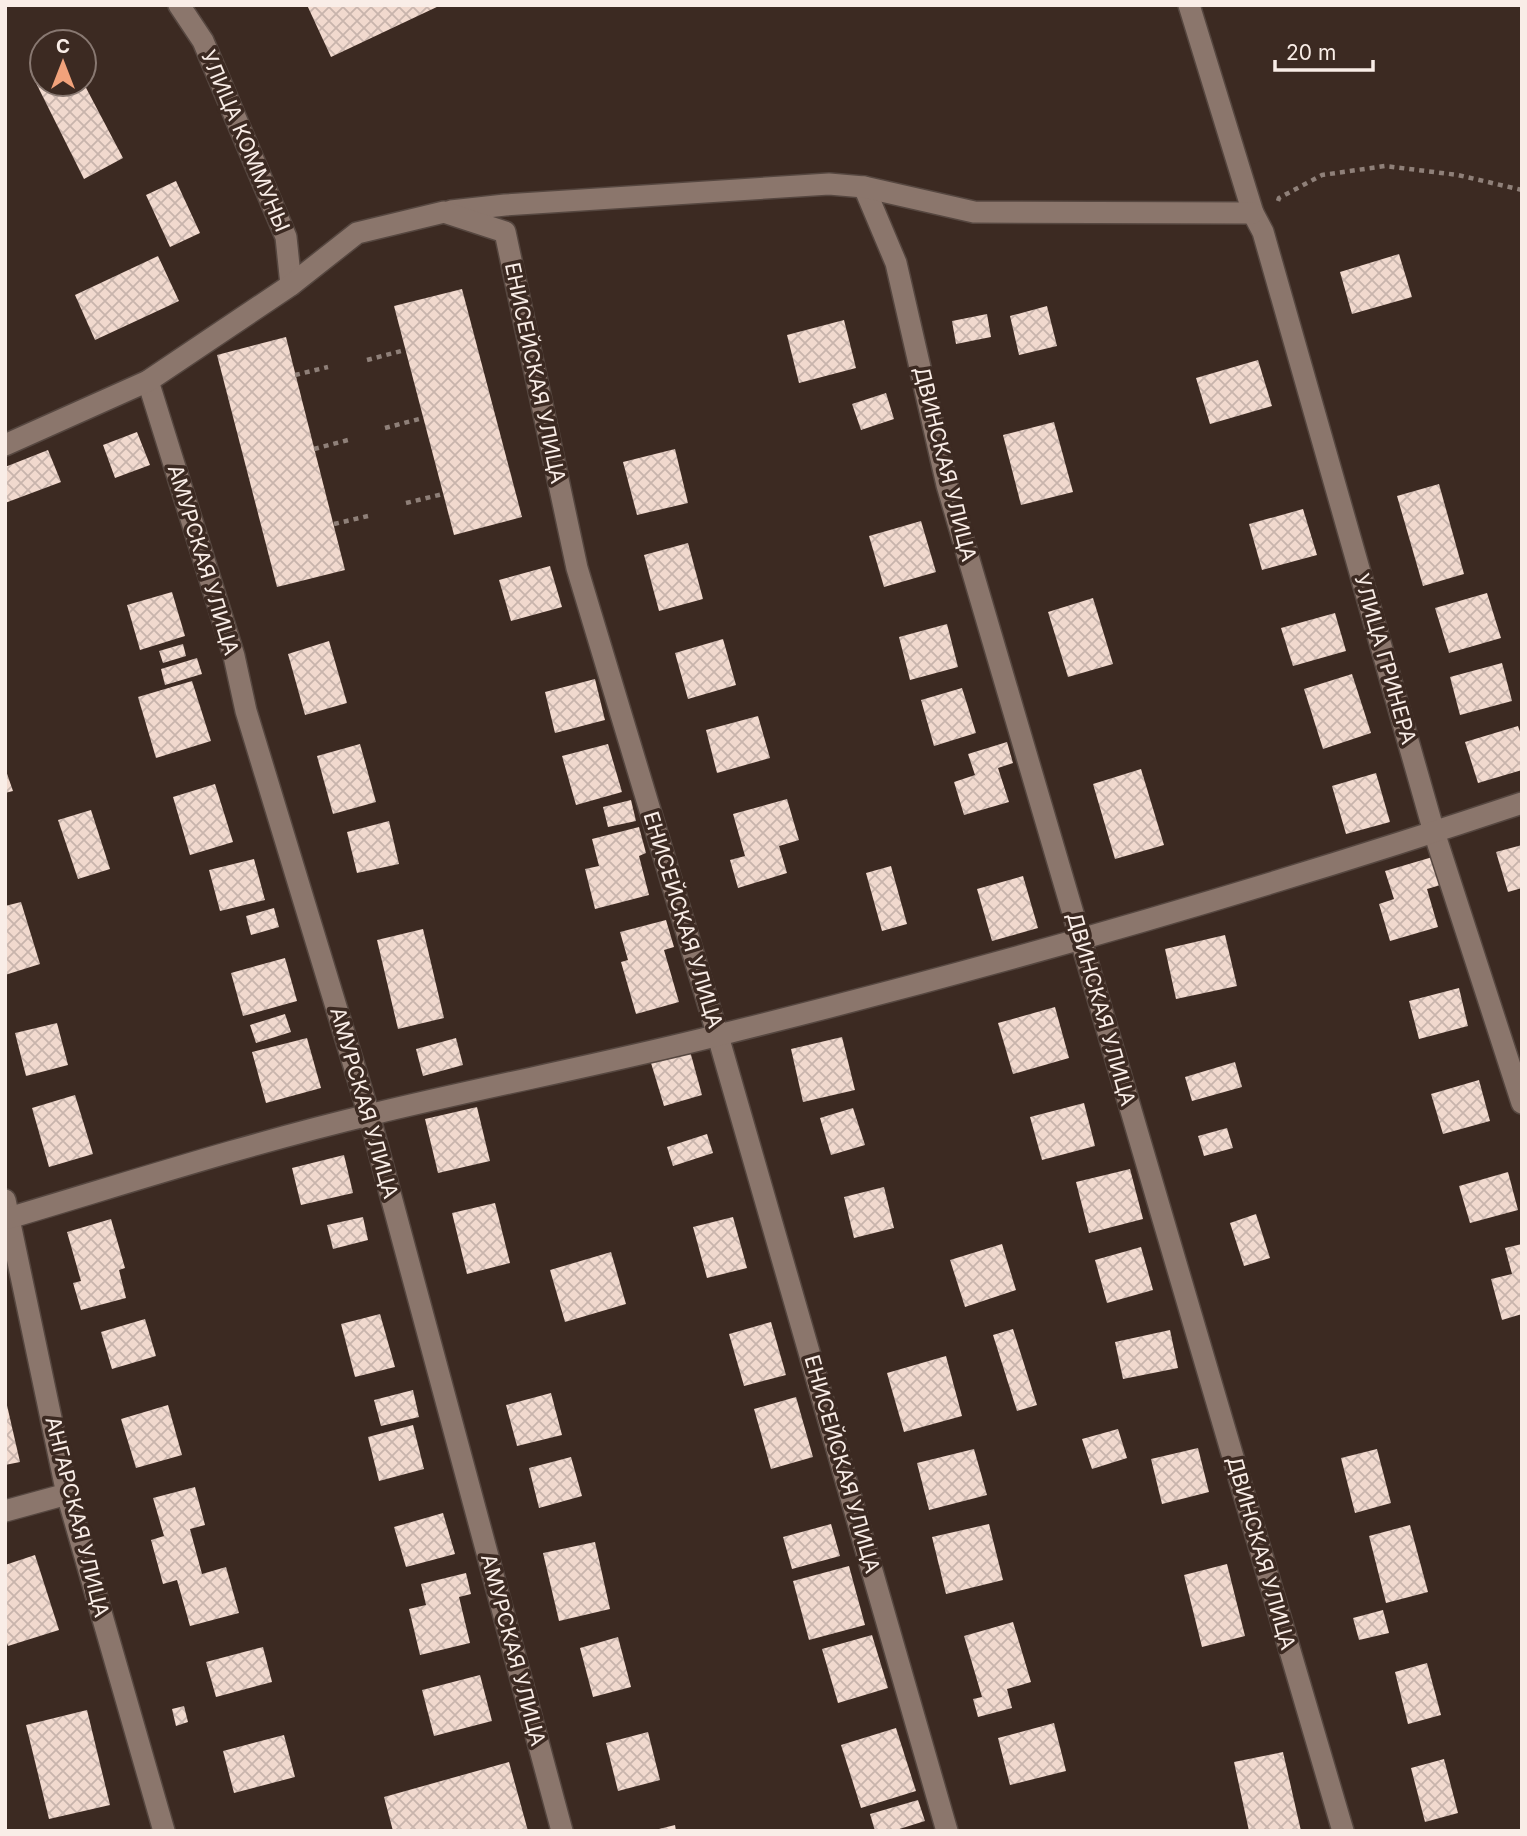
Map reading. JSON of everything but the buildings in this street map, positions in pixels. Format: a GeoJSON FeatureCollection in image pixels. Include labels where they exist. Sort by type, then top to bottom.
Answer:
{"type":"FeatureCollection","features":[{"type":"Feature","properties":{"kind":"street","name":"УЛИЦА КОММУНЫ"},"geometry":{"type":"LineString","coordinates":[[178,5],[203,41],[286,237],[291,285]]}},
{"type":"Feature","properties":{"kind":"street","name":"УЛИЦА ГРИНЕРА"},"geometry":{"type":"LineString","coordinates":[[1189,5],[1253,213],[1263,232],[1434,832],[1522,1103]]}},
{"type":"Feature","properties":{"kind":"street"},"geometry":{"type":"LineString","coordinates":[[5,446],[148,381],[291,285],[357,233],[444,212],[505,205],[829,184],[864,187],[974,212],[1253,213]]}},
{"type":"Feature","properties":{"kind":"street","name":"ДВИНСКАЯ УЛИЦА"},"geometry":{"type":"LineString","coordinates":[[864,187],[896,263],[947,485],[1343,1831]]}},
{"type":"Feature","properties":{"kind":"street","name":"ЕНИСЕЙСКАЯ УЛИЦА"},"geometry":{"type":"LineString","coordinates":[[444,212],[505,232],[577,568],[718,1035],[947,1831]]}},
{"type":"Feature","properties":{"kind":"street","name":"АМУРСКАЯ УЛИЦА"},"geometry":{"type":"LineString","coordinates":[[148,381],[234,656],[246,711],[369,1115],[562,1831]]}},
{"type":"Feature","properties":{"kind":"street"},"geometry":{"type":"LineString","coordinates":[[7,1209],[178,1167],[369,1115],[718,1035],[1080,941],[1522,803]]}},
{"type":"Feature","properties":{"kind":"street","name":"АНГАРСКАЯ УЛИЦА"},"geometry":{"type":"LineString","coordinates":[[7,1209],[67,1494],[164,1831]]}},
{"type":"Feature","properties":{"kind":"street"},"geometry":{"type":"LineString","coordinates":[[5,1511],[67,1494]]}},
{"type":"Feature","properties":{"kind":"path"},"geometry":{"type":"LineString","coordinates":[[1263,232],[1279,198],[1322,175],[1385,166],[1458,175],[1522,190]]}},
{"type":"Feature","properties":{"kind":"path"},"geometry":{"type":"LineString","coordinates":[[366,360],[405,350]]}},
{"type":"Feature","properties":{"kind":"path"},"geometry":{"type":"LineString","coordinates":[[295,375],[328,367]]}},
{"type":"Feature","properties":{"kind":"path"},"geometry":{"type":"LineString","coordinates":[[385,428],[423,418]]}},
{"type":"Feature","properties":{"kind":"path"},"geometry":{"type":"LineString","coordinates":[[314,449],[348,440]]}},
{"type":"Feature","properties":{"kind":"path"},"geometry":{"type":"LineString","coordinates":[[406,503],[443,494]]}},
{"type":"Feature","properties":{"kind":"path"},"geometry":{"type":"LineString","coordinates":[[334,524],[368,516]]}}]}
